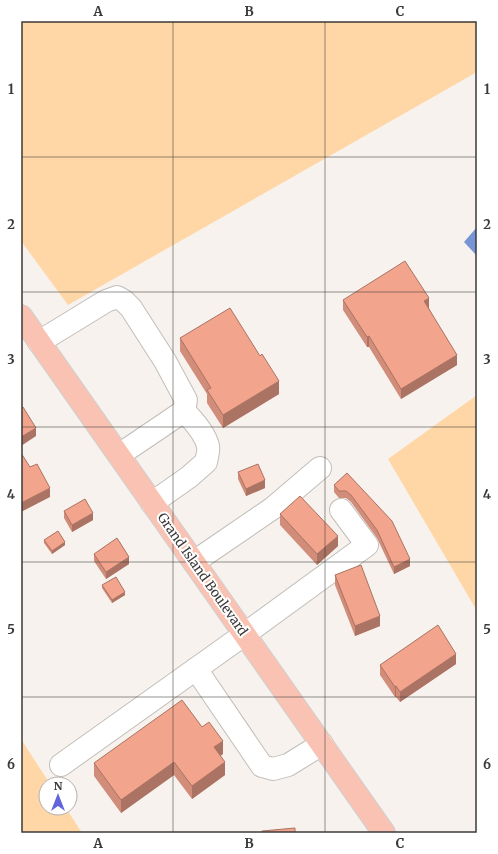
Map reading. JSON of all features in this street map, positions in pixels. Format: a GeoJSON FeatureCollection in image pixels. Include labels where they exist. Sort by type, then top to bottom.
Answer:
{"type":"FeatureCollection","features":[{"type":"Feature","properties":{"kind":"main road","name":"Grand Island Boulevard"},"geometry":{"type":"LineString","coordinates":[[21,316],[384,833]]}},
{"type":"Feature","properties":{"kind":"lane"},"geometry":{"type":"LineString","coordinates":[[39,342],[106,301],[117,297],[131,308],[165,361],[186,400],[184,411],[119,455]]}},
{"type":"Feature","properties":{"kind":"lane"},"geometry":{"type":"LineString","coordinates":[[152,503],[189,477],[206,462],[208,446],[195,423],[184,411]]}},
{"type":"Feature","properties":{"kind":"lane"},"geometry":{"type":"LineString","coordinates":[[194,562],[273,508],[320,468]]}},
{"type":"Feature","properties":{"kind":"lane"},"geometry":{"type":"LineString","coordinates":[[60,765],[245,634],[371,551],[341,510]]}},
{"type":"Feature","properties":{"kind":"lane"},"geometry":{"type":"LineString","coordinates":[[196,669],[262,766],[273,769],[288,765],[322,744]]}},
{"type":"Feature","properties":{"kind":"shaded area"},"geometry":{"type":"Polygon","coordinates":[[[21,21],[477,21],[477,72],[68,305],[21,241],[21,21]]]}},
{"type":"Feature","properties":{"kind":"shaded area"},"geometry":{"type":"Polygon","coordinates":[[[477,395],[477,611],[388,459],[477,395]]]}},
{"type":"Feature","properties":{"kind":"shaded area"},"geometry":{"type":"Polygon","coordinates":[[[21,739],[45,776],[38,776],[38,816],[71,816],[82,833],[21,833],[21,739]]]}},
{"type":"Feature","properties":{"kind":"water"},"geometry":{"type":"Polygon","coordinates":[[[477,227],[477,256],[464,242],[477,227]]]}},
{"type":"Feature","properties":{"kind":"building"},"geometry":{"type":"Polygon","coordinates":[[[405,261],[429,298],[424,301],[457,355],[401,389],[369,336],[367,337],[343,300],[405,261]]]}},
{"type":"Feature","properties":{"kind":"building"},"geometry":{"type":"Polygon","coordinates":[[[230,308],[260,356],[262,354],[279,381],[223,415],[207,390],[211,388],[180,338],[230,308]]]}},
{"type":"Feature","properties":{"kind":"building"},"geometry":{"type":"Polygon","coordinates":[[[23,407],[36,428],[21,437],[21,408],[23,407]]]}},
{"type":"Feature","properties":{"kind":"building"},"geometry":{"type":"Polygon","coordinates":[[[21,453],[30,467],[37,464],[50,488],[21,503],[21,453]]]}},
{"type":"Feature","properties":{"kind":"building"},"geometry":{"type":"Polygon","coordinates":[[[258,464],[265,480],[246,489],[238,472],[258,464]]]}},
{"type":"Feature","properties":{"kind":"building"},"geometry":{"type":"Polygon","coordinates":[[[347,473],[392,521],[410,559],[394,567],[377,530],[351,495],[346,491],[339,491],[334,485],[347,473]]]}},
{"type":"Feature","properties":{"kind":"building"},"geometry":{"type":"Polygon","coordinates":[[[300,496],[338,536],[317,554],[280,514],[300,496]]]}},
{"type":"Feature","properties":{"kind":"building"},"geometry":{"type":"Polygon","coordinates":[[[85,499],[93,513],[72,525],[64,511],[85,499]]]}},
{"type":"Feature","properties":{"kind":"building"},"geometry":{"type":"Polygon","coordinates":[[[58,531],[65,542],[52,551],[44,540],[58,531]]]}},
{"type":"Feature","properties":{"kind":"building"},"geometry":{"type":"Polygon","coordinates":[[[117,538],[129,557],[106,572],[94,554],[117,538]]]}},
{"type":"Feature","properties":{"kind":"building"},"geometry":{"type":"Polygon","coordinates":[[[361,565],[380,616],[355,626],[335,575],[361,565]]]}},
{"type":"Feature","properties":{"kind":"building"},"geometry":{"type":"Polygon","coordinates":[[[116,577],[125,592],[112,600],[102,585],[116,577]]]}},
{"type":"Feature","properties":{"kind":"building"},"geometry":{"type":"Polygon","coordinates":[[[438,625],[456,654],[400,692],[380,665],[438,625]]]}},
{"type":"Feature","properties":{"kind":"building"},"geometry":{"type":"Polygon","coordinates":[[[182,700],[202,727],[209,722],[223,741],[214,747],[225,762],[192,786],[174,762],[121,800],[94,763],[182,700]]]}},
{"type":"Feature","properties":{"kind":"building"},"geometry":{"type":"Polygon","coordinates":[[[295,828],[295,833],[262,833],[262,831],[295,828]]]}}]}
